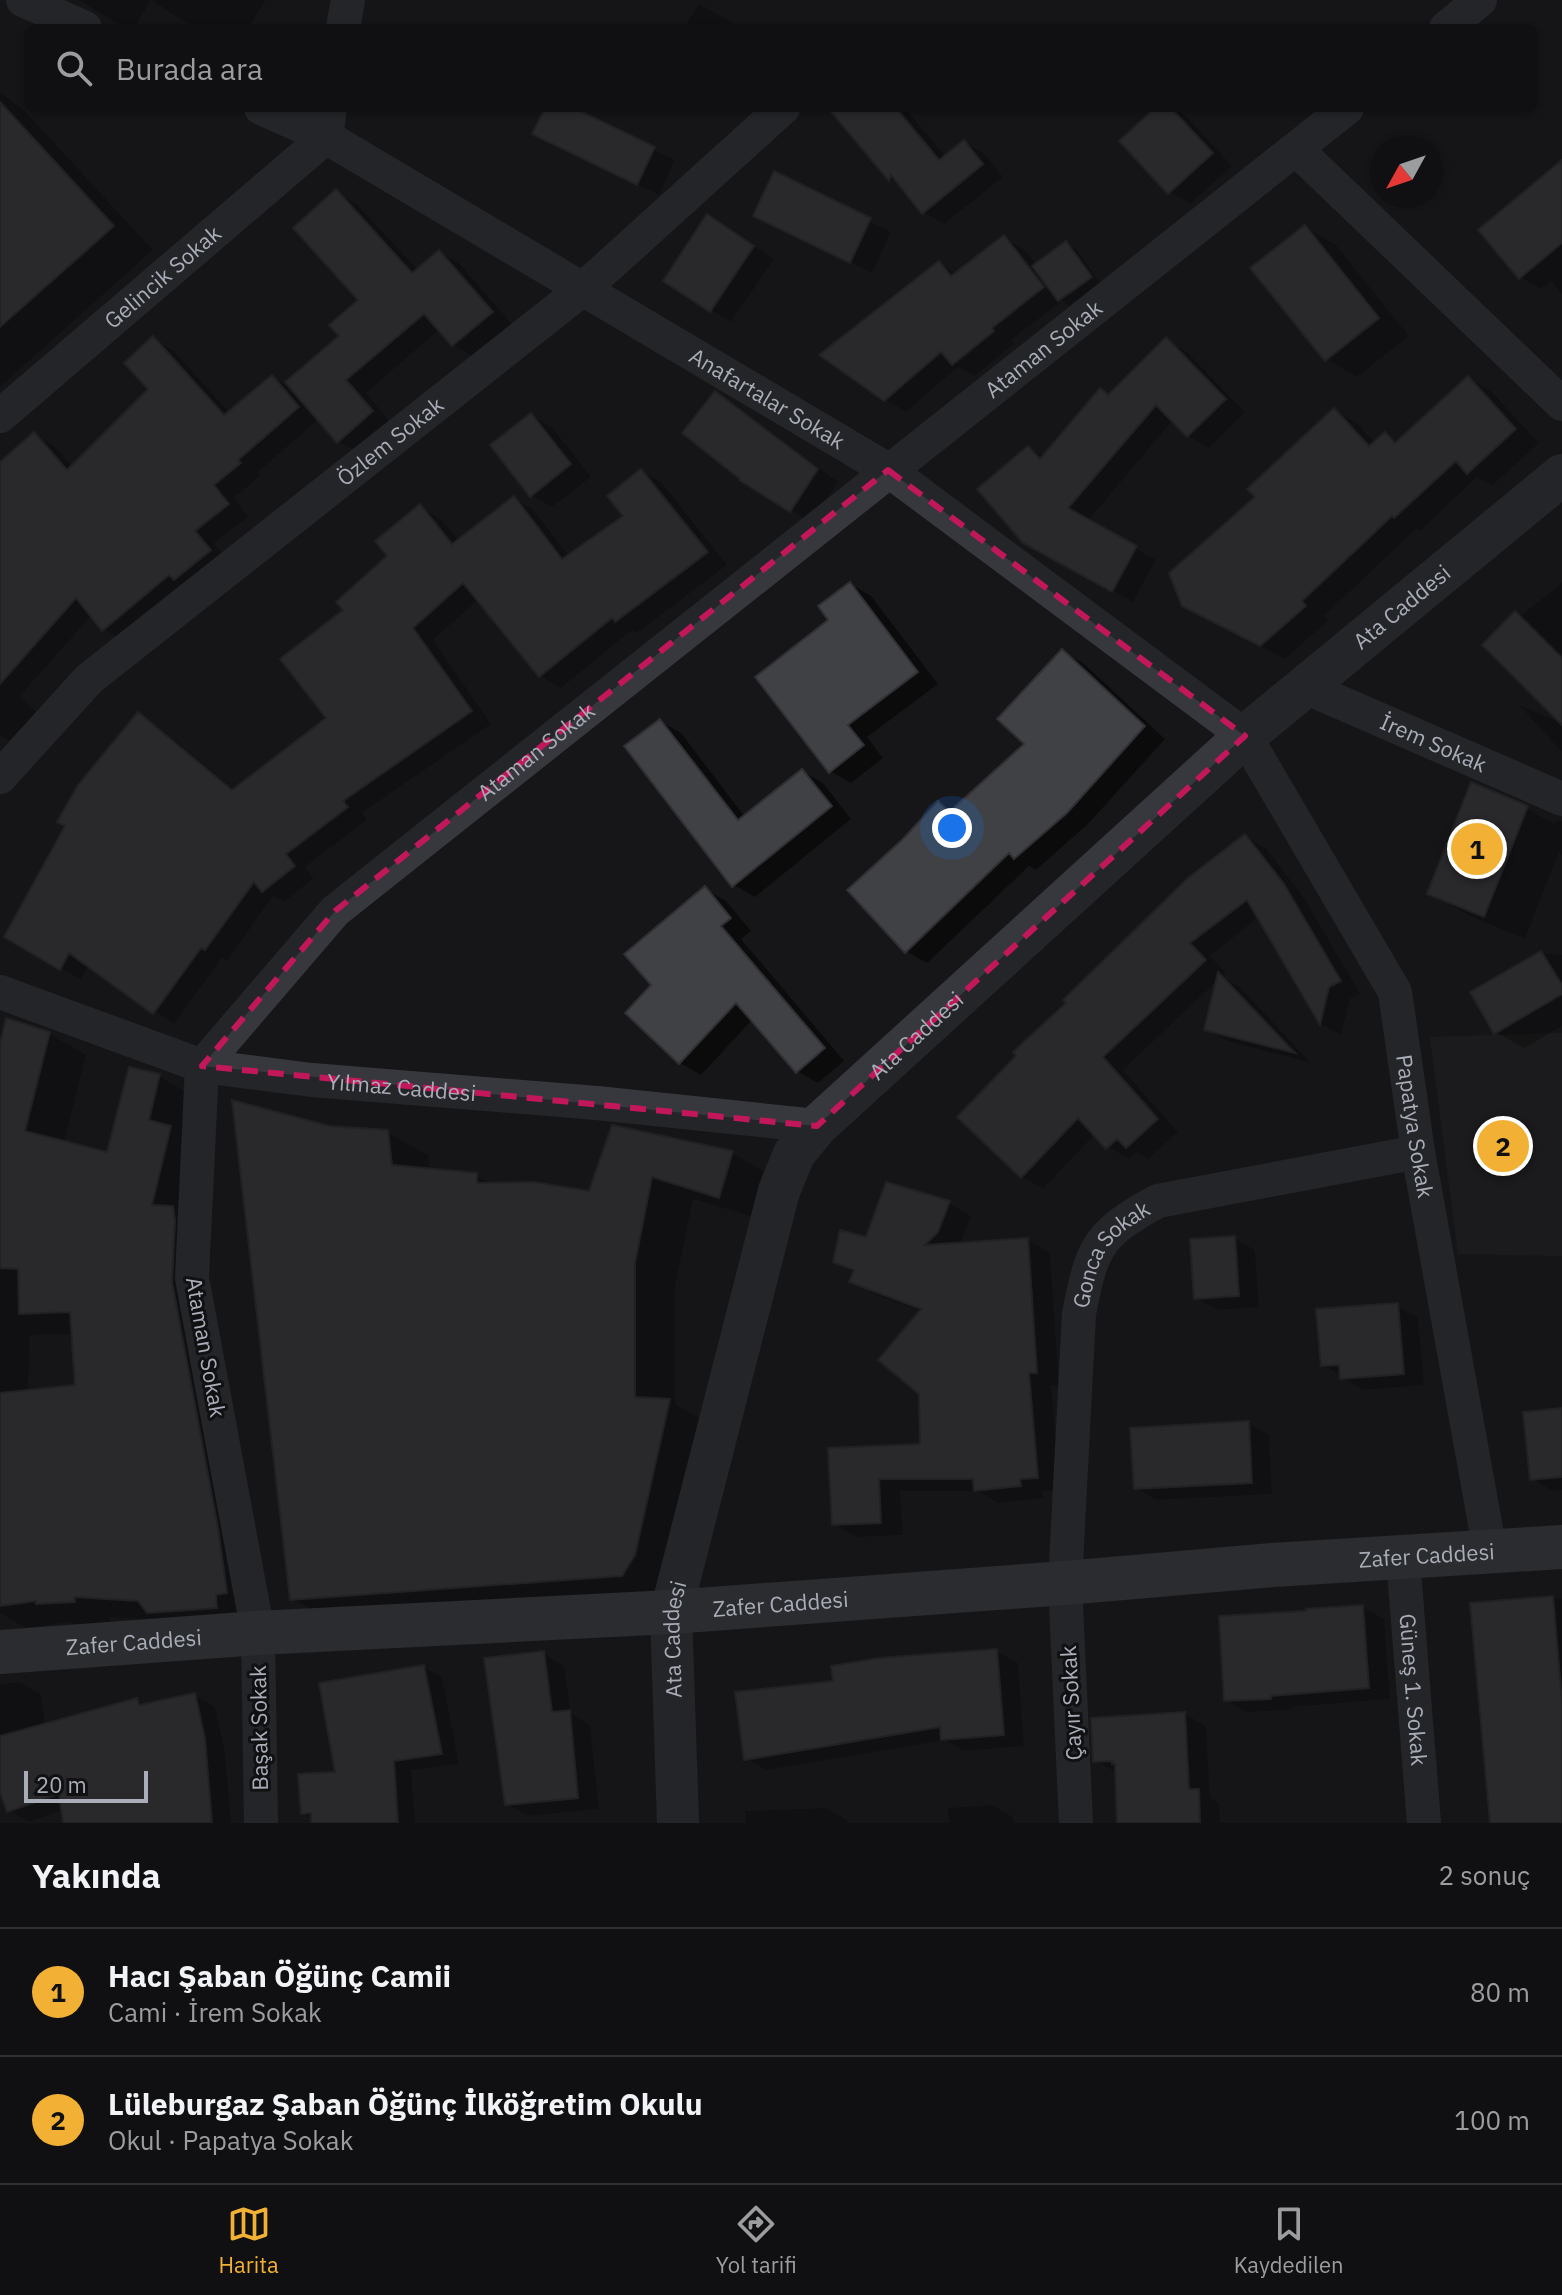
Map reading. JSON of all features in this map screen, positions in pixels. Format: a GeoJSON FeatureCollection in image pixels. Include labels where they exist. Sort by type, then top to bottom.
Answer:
{"type":"FeatureCollection","features":[{"type":"Feature","properties":{"kind":"main road","name":"Zafer Caddesi"},"geometry":{"type":"LineString","coordinates":[[0,1652],[258,1633],[671,1612],[1273,1565],[1562,1547]]}},
{"type":"Feature","properties":{"kind":"street"},"geometry":{"type":"LineString","coordinates":[[23,0],[76,24]]}},
{"type":"Feature","properties":{"kind":"street"},"geometry":{"type":"LineString","coordinates":[[344,24],[348,0]]}},
{"type":"Feature","properties":{"kind":"street"},"geometry":{"type":"LineString","coordinates":[[1451,24],[1480,0]]}},
{"type":"Feature","properties":{"kind":"street","name":"Anafartalar Sokak"},"geometry":{"type":"LineString","coordinates":[[279,112],[328,123],[583,289],[888,470],[1245,736]]}},
{"type":"Feature","properties":{"kind":"street","name":"Özlem Sokak"},"geometry":{"type":"LineString","coordinates":[[0,777],[89,679],[583,289],[779,112]]}},
{"type":"Feature","properties":{"kind":"street","name":"Ataman Sokak"},"geometry":{"type":"LineString","coordinates":[[258,1633],[192,1278],[202,1066],[335,911],[1342,112]]}},
{"type":"Feature","properties":{"kind":"street","name":"Gelincik Sokak"},"geometry":{"type":"LineString","coordinates":[[0,416],[328,123]]}},
{"type":"Feature","properties":{"kind":"street"},"geometry":{"type":"LineString","coordinates":[[1296,149],[1562,404]]}},
{"type":"Feature","properties":{"kind":"street","name":"Ata Caddesi"},"geometry":{"type":"LineString","coordinates":[[678,1823],[671,1612],[779,1191],[794,1154],[817,1126],[1245,736],[1562,475]]}},
{"type":"Feature","properties":{"kind":"street","name":"İrem Sokak"},"geometry":{"type":"LineString","coordinates":[[1305,687],[1562,799]]}},
{"type":"Feature","properties":{"kind":"street","name":"Papatya Sokak"},"geometry":{"type":"LineString","coordinates":[[1245,736],[1395,992],[1418,1152],[1490,1551]]}},
{"type":"Feature","properties":{"kind":"street","name":"Yılmaz Caddesi"},"geometry":{"type":"LineString","coordinates":[[0,992],[202,1066],[312,1080],[597,1103],[817,1126]]}},
{"type":"Feature","properties":{"kind":"street","name":"Gonca Sokak"},"geometry":{"type":"LineString","coordinates":[[1065,1583],[1079,1314],[1086,1276],[1098,1244],[1124,1220],[1158,1201],[1418,1152]]}},
{"type":"Feature","properties":{"kind":"street","name":"Güneş 1. Sokak"},"geometry":{"type":"LineString","coordinates":[[1403,1558],[1424,1823]]}},
{"type":"Feature","properties":{"kind":"street","name":"Çayır Sokak"},"geometry":{"type":"LineString","coordinates":[[1065,1583],[1076,1823]]}},
{"type":"Feature","properties":{"kind":"street","name":"Başak Sokak"},"geometry":{"type":"LineString","coordinates":[[258,1633],[261,1823]]}},
{"type":"Feature","properties":{"kind":"highlighted area"},"geometry":{"type":"Polygon","coordinates":[[[888,470],[1245,736],[817,1126],[202,1066],[335,911],[888,470]]]}},
{"type":"Feature","properties":{"kind":"shaded area"},"geometry":{"type":"Polygon","coordinates":[[[1562,1033],[1562,1256],[1458,1254],[1430,1037],[1562,1033]]]}},
{"type":"Feature","properties":{"kind":"building"},"geometry":{"type":"Polygon","coordinates":[[[0,102],[114,226],[0,327],[0,102]]]}},
{"type":"Feature","properties":{"kind":"building"},"geometry":{"type":"Polygon","coordinates":[[[543,112],[582,112],[655,147],[637,185],[532,134],[543,112]]]}},
{"type":"Feature","properties":{"kind":"building"},"geometry":{"type":"Polygon","coordinates":[[[831,112],[899,112],[939,160],[964,140],[983,164],[922,214],[891,175],[889,181],[831,112]]]}},
{"type":"Feature","properties":{"kind":"building"},"geometry":{"type":"Polygon","coordinates":[[[1151,112],[1175,112],[1213,153],[1168,194],[1119,141],[1151,112]]]}},
{"type":"Feature","properties":{"kind":"building"},"geometry":{"type":"Polygon","coordinates":[[[1562,160],[1562,243],[1519,279],[1478,230],[1562,160]]]}},
{"type":"Feature","properties":{"kind":"building"},"geometry":{"type":"Polygon","coordinates":[[[774,171],[871,218],[850,263],[753,216],[774,171]]]}},
{"type":"Feature","properties":{"kind":"building"},"geometry":{"type":"Polygon","coordinates":[[[336,189],[412,273],[439,250],[493,312],[452,346],[424,314],[346,380],[373,411],[337,443],[285,382],[339,336],[329,325],[358,300],[293,228],[336,189]]]}},
{"type":"Feature","properties":{"kind":"building"},"geometry":{"type":"Polygon","coordinates":[[[707,214],[754,246],[710,312],[663,281],[707,214]]]}},
{"type":"Feature","properties":{"kind":"building"},"geometry":{"type":"Polygon","coordinates":[[[1305,225],[1379,318],[1325,361],[1250,268],[1305,225]]]}},
{"type":"Feature","properties":{"kind":"building"},"geometry":{"type":"Polygon","coordinates":[[[1004,235],[1044,287],[952,365],[941,352],[884,401],[819,355],[939,261],[951,276],[1004,235]]]}},
{"type":"Feature","properties":{"kind":"building"},"geometry":{"type":"Polygon","coordinates":[[[1066,241],[1092,277],[1058,301],[1032,266],[1066,241]]]}},
{"type":"Feature","properties":{"kind":"building"},"geometry":{"type":"Polygon","coordinates":[[[153,336],[224,415],[272,375],[299,407],[214,485],[229,504],[195,531],[211,550],[174,580],[169,575],[102,631],[76,598],[0,684],[0,462],[34,432],[67,470],[148,389],[124,363],[153,336]]]}},
{"type":"Feature","properties":{"kind":"building"},"geometry":{"type":"Polygon","coordinates":[[[1166,337],[1226,399],[1187,437],[1156,405],[1068,508],[1137,546],[1112,592],[1023,543],[977,489],[1028,446],[1040,459],[1100,388],[1108,395],[1166,337]]]}},
{"type":"Feature","properties":{"kind":"building"},"geometry":{"type":"Polygon","coordinates":[[[1468,376],[1516,429],[1467,474],[1456,461],[1394,518],[1392,516],[1302,601],[1306,606],[1260,646],[1182,606],[1169,573],[1255,497],[1247,489],[1334,408],[1369,446],[1385,432],[1395,443],[1468,376]]]}},
{"type":"Feature","properties":{"kind":"building"},"geometry":{"type":"Polygon","coordinates":[[[715,391],[818,469],[790,512],[739,480],[682,433],[715,391]]]}},
{"type":"Feature","properties":{"kind":"building"},"geometry":{"type":"Polygon","coordinates":[[[531,413],[571,464],[530,497],[490,445],[531,413]]]}},
{"type":"Feature","properties":{"kind":"building"},"geometry":{"type":"Polygon","coordinates":[[[641,469],[708,552],[615,622],[612,618],[539,677],[463,583],[413,628],[472,711],[343,801],[348,807],[286,854],[295,866],[262,892],[254,882],[205,950],[201,948],[153,1014],[69,953],[60,970],[4,937],[65,826],[57,822],[78,785],[138,712],[232,790],[326,718],[280,659],[343,610],[336,602],[387,556],[375,541],[420,504],[452,544],[514,496],[562,559],[623,516],[607,496],[641,469]]]}},
{"type":"Feature","properties":{"kind":"building"},"geometry":{"type":"Polygon","coordinates":[[[850,582],[918,672],[848,725],[864,745],[829,773],[755,677],[828,620],[818,606],[850,582]]]}},
{"type":"Feature","properties":{"kind":"building"},"geometry":{"type":"Polygon","coordinates":[[[1515,611],[1562,658],[1562,725],[1482,645],[1515,611]]]}},
{"type":"Feature","properties":{"kind":"building"},"geometry":{"type":"Polygon","coordinates":[[[1062,649],[1145,726],[1067,813],[1014,859],[1009,853],[905,953],[847,890],[903,839],[938,801],[949,812],[1024,744],[997,719],[1062,649]]]}},
{"type":"Feature","properties":{"kind":"building"},"geometry":{"type":"Polygon","coordinates":[[[660,719],[738,820],[802,769],[832,806],[732,887],[624,746],[660,719]]]}},
{"type":"Feature","properties":{"kind":"building"},"geometry":{"type":"Polygon","coordinates":[[[1471,782],[1528,806],[1484,917],[1427,894],[1471,782]]]}},
{"type":"Feature","properties":{"kind":"building"},"geometry":{"type":"Polygon","coordinates":[[[1245,834],[1284,884],[1341,981],[1329,987],[1320,1025],[1247,900],[1190,943],[1206,960],[1103,1057],[1158,1119],[1126,1148],[1117,1139],[1106,1149],[1078,1118],[1021,1178],[957,1117],[1016,1056],[1013,1052],[1066,1003],[1063,1000],[1188,878],[1245,834]]]}},
{"type":"Feature","properties":{"kind":"building"},"geometry":{"type":"Polygon","coordinates":[[[705,886],[731,918],[721,926],[825,1048],[796,1073],[736,1003],[679,1064],[625,1013],[651,985],[624,954],[705,886]]]}},
{"type":"Feature","properties":{"kind":"building"},"geometry":{"type":"Polygon","coordinates":[[[1541,951],[1562,985],[1562,994],[1494,1034],[1470,992],[1541,951]]]}},
{"type":"Feature","properties":{"kind":"building"},"geometry":{"type":"Polygon","coordinates":[[[1218,972],[1295,1053],[1204,1030],[1218,972]]]}},
{"type":"Feature","properties":{"kind":"building"},"geometry":{"type":"Polygon","coordinates":[[[6,1018],[50,1032],[25,1131],[107,1152],[129,1067],[160,1074],[149,1120],[171,1126],[152,1205],[173,1206],[172,1282],[218,1528],[227,1593],[216,1595],[217,1608],[147,1613],[138,1601],[74,1597],[75,1602],[36,1604],[36,1601],[0,1606],[0,1393],[75,1385],[70,1312],[19,1314],[18,1269],[0,1268],[0,1044],[6,1018]]]}},
{"type":"Feature","properties":{"kind":"building"},"geometry":{"type":"Polygon","coordinates":[[[232,1100],[329,1126],[388,1130],[392,1165],[477,1173],[477,1183],[533,1182],[589,1191],[612,1125],[733,1151],[719,1198],[652,1177],[635,1263],[635,1397],[670,1399],[635,1555],[622,1576],[290,1600],[232,1100]]]}},
{"type":"Feature","properties":{"kind":"building"},"geometry":{"type":"Polygon","coordinates":[[[886,1182],[950,1201],[938,1232],[925,1245],[1028,1238],[1037,1373],[1029,1373],[1038,1478],[1020,1479],[1021,1486],[974,1491],[973,1479],[879,1479],[881,1523],[832,1525],[828,1448],[920,1444],[919,1394],[878,1360],[921,1309],[849,1282],[854,1270],[833,1262],[840,1230],[866,1237],[886,1182]]]}},
{"type":"Feature","properties":{"kind":"building"},"geometry":{"type":"Polygon","coordinates":[[[1235,1236],[1239,1296],[1194,1299],[1190,1239],[1235,1236]]]}},
{"type":"Feature","properties":{"kind":"building"},"geometry":{"type":"Polygon","coordinates":[[[1398,1303],[1404,1374],[1340,1379],[1339,1365],[1321,1366],[1316,1309],[1398,1303]]]}},
{"type":"Feature","properties":{"kind":"building"},"geometry":{"type":"Polygon","coordinates":[[[1562,1408],[1562,1477],[1530,1480],[1523,1412],[1562,1408]]]}},
{"type":"Feature","properties":{"kind":"building"},"geometry":{"type":"Polygon","coordinates":[[[1249,1421],[1252,1483],[1134,1489],[1130,1428],[1249,1421]]]}},
{"type":"Feature","properties":{"kind":"building"},"geometry":{"type":"Polygon","coordinates":[[[1553,1596],[1562,1702],[1562,1823],[1490,1823],[1470,1603],[1553,1596]]]}},
{"type":"Feature","properties":{"kind":"building"},"geometry":{"type":"Polygon","coordinates":[[[1363,1605],[1369,1688],[1224,1701],[1219,1616],[1363,1605]]]}},
{"type":"Feature","properties":{"kind":"building"},"geometry":{"type":"Polygon","coordinates":[[[997,1649],[1004,1735],[941,1740],[940,1727],[744,1760],[735,1692],[833,1681],[831,1666],[879,1658],[997,1649]]]}},
{"type":"Feature","properties":{"kind":"building"},"geometry":{"type":"Polygon","coordinates":[[[544,1651],[552,1712],[570,1710],[578,1798],[505,1805],[484,1658],[544,1651]]]}},
{"type":"Feature","properties":{"kind":"building"},"geometry":{"type":"Polygon","coordinates":[[[424,1665],[442,1754],[394,1761],[398,1823],[311,1823],[311,1813],[301,1814],[298,1774],[335,1772],[319,1683],[424,1665]]]}},
{"type":"Feature","properties":{"kind":"building"},"geometry":{"type":"Polygon","coordinates":[[[195,1693],[205,1739],[212,1823],[63,1823],[59,1794],[7,1812],[0,1792],[0,1736],[137,1698],[139,1705],[195,1693]]]}},
{"type":"Feature","properties":{"kind":"building"},"geometry":{"type":"Polygon","coordinates":[[[1185,1712],[1189,1789],[1199,1789],[1200,1823],[1117,1823],[1115,1764],[1112,1761],[1093,1762],[1091,1718],[1185,1712]]]}},
{"type":"Feature","properties":{"kind":"place","name":"Hacı Şaban Öğünç Camii"},"geometry":{"type":"Point","coordinates":[1477,849]}},
{"type":"Feature","properties":{"kind":"place","name":"Lüleburgaz Şaban Öğünç İlköğretim Okulu"},"geometry":{"type":"Point","coordinates":[1503,1146]}}]}
